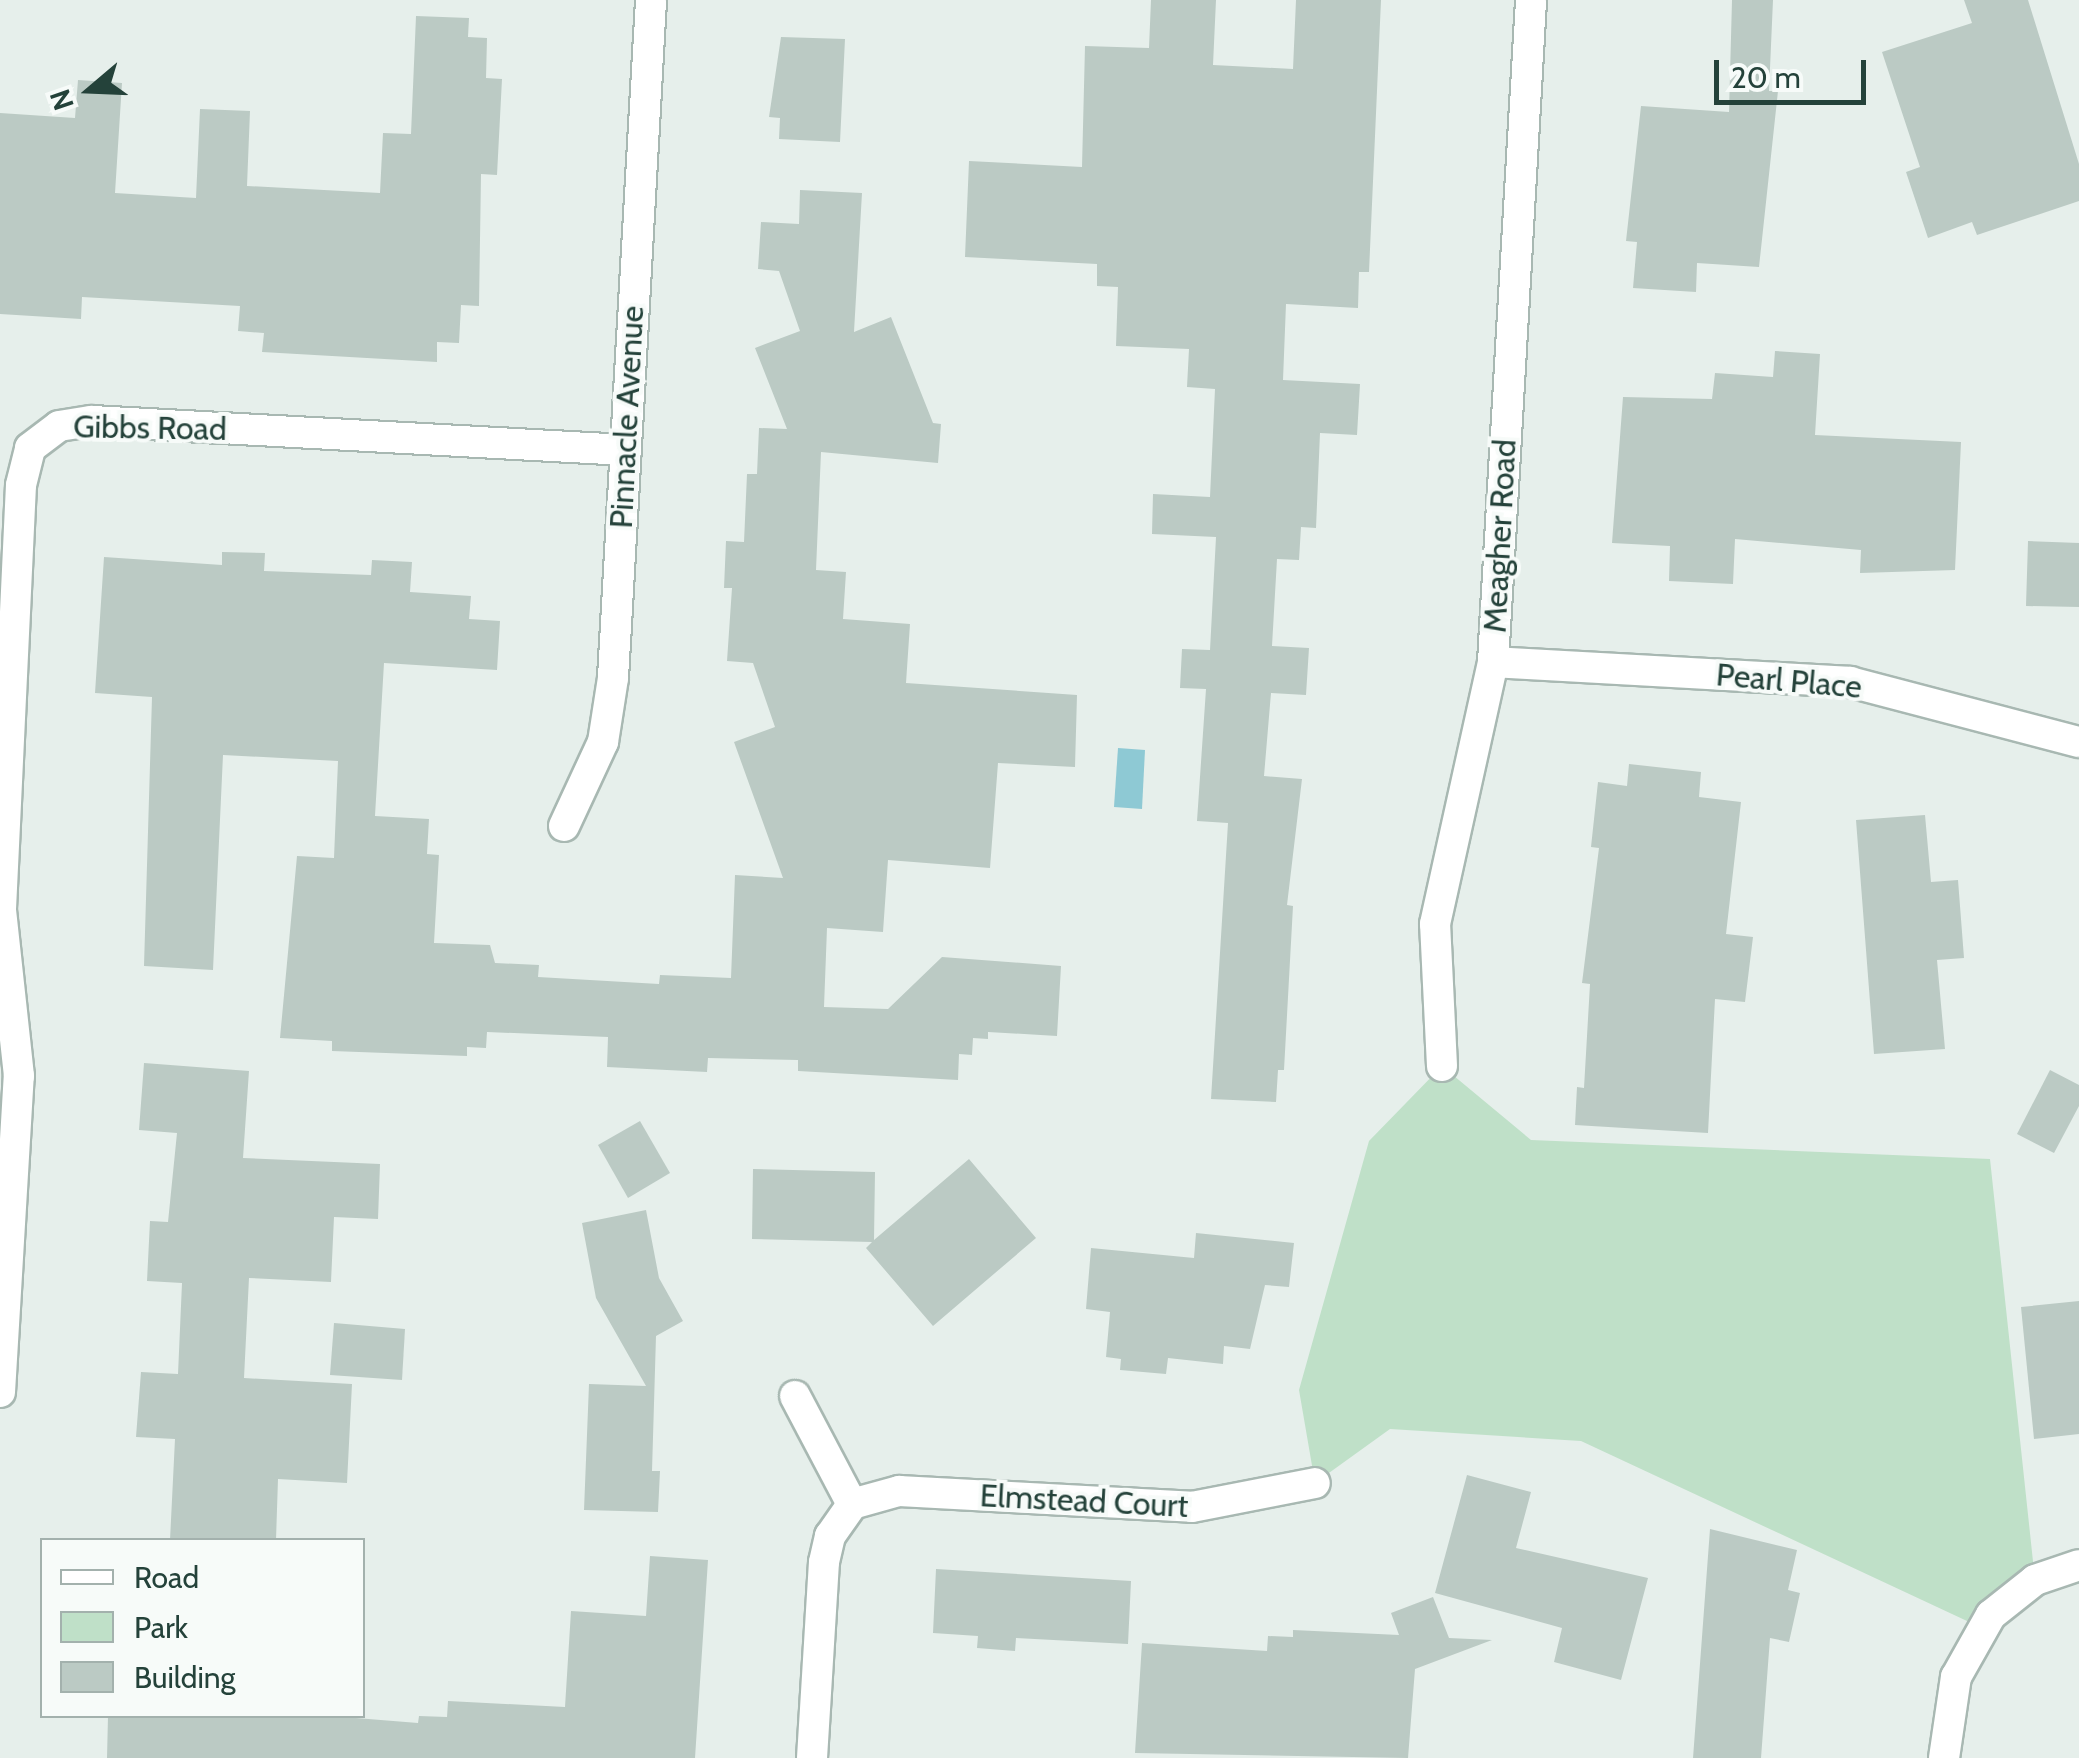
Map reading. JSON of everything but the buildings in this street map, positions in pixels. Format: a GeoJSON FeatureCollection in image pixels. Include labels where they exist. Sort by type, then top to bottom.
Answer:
{"type":"FeatureCollection","features":[{"type":"Feature","properties":{"kind":"street","name":"Pinnacle Avenue"},"geometry":{"type":"LineString","coordinates":[[564,826],[603,742],[609,708],[652,0]]}},
{"type":"Feature","properties":{"kind":"street","name":"Meagher Road"},"geometry":{"type":"LineString","coordinates":[[1442,1066],[1436,924],[1493,662],[1531,0]]}},
{"type":"Feature","properties":{"kind":"street","name":"Gibbs Road"},"geometry":{"type":"LineString","coordinates":[[0,1392],[18,1076],[1,909],[21,485],[30,448],[59,426],[92,421],[626,450]]}},
{"type":"Feature","properties":{"kind":"street","name":"Pearl Place"},"geometry":{"type":"LineString","coordinates":[[1493,662],[1850,682],[2079,742]]}},
{"type":"Feature","properties":{"kind":"street"},"geometry":{"type":"LineString","coordinates":[[795,1396],[852,1504],[830,1536],[824,1562],[812,1758]]}},
{"type":"Feature","properties":{"kind":"street","name":"Elmstead Court"},"geometry":{"type":"LineString","coordinates":[[852,1504],[899,1492],[1192,1507],[1315,1484]]}},
{"type":"Feature","properties":{"kind":"street"},"geometry":{"type":"LineString","coordinates":[[1944,1758],[1956,1676],[1991,1615],[2035,1580],[2079,1564]]}},
{"type":"Feature","properties":{"kind":"green space"},"geometry":{"type":"Polygon","coordinates":[[[1442,1066],[1531,1140],[1990,1159],[2035,1580],[1982,1628],[1581,1441],[1390,1429],[1315,1483],[1299,1390],[1369,1141],[1442,1066]]]}},
{"type":"Feature","properties":{"kind":"water"},"geometry":{"type":"Polygon","coordinates":[[[1118,748],[1145,750],[1142,809],[1114,807],[1118,748]]]}}]}
